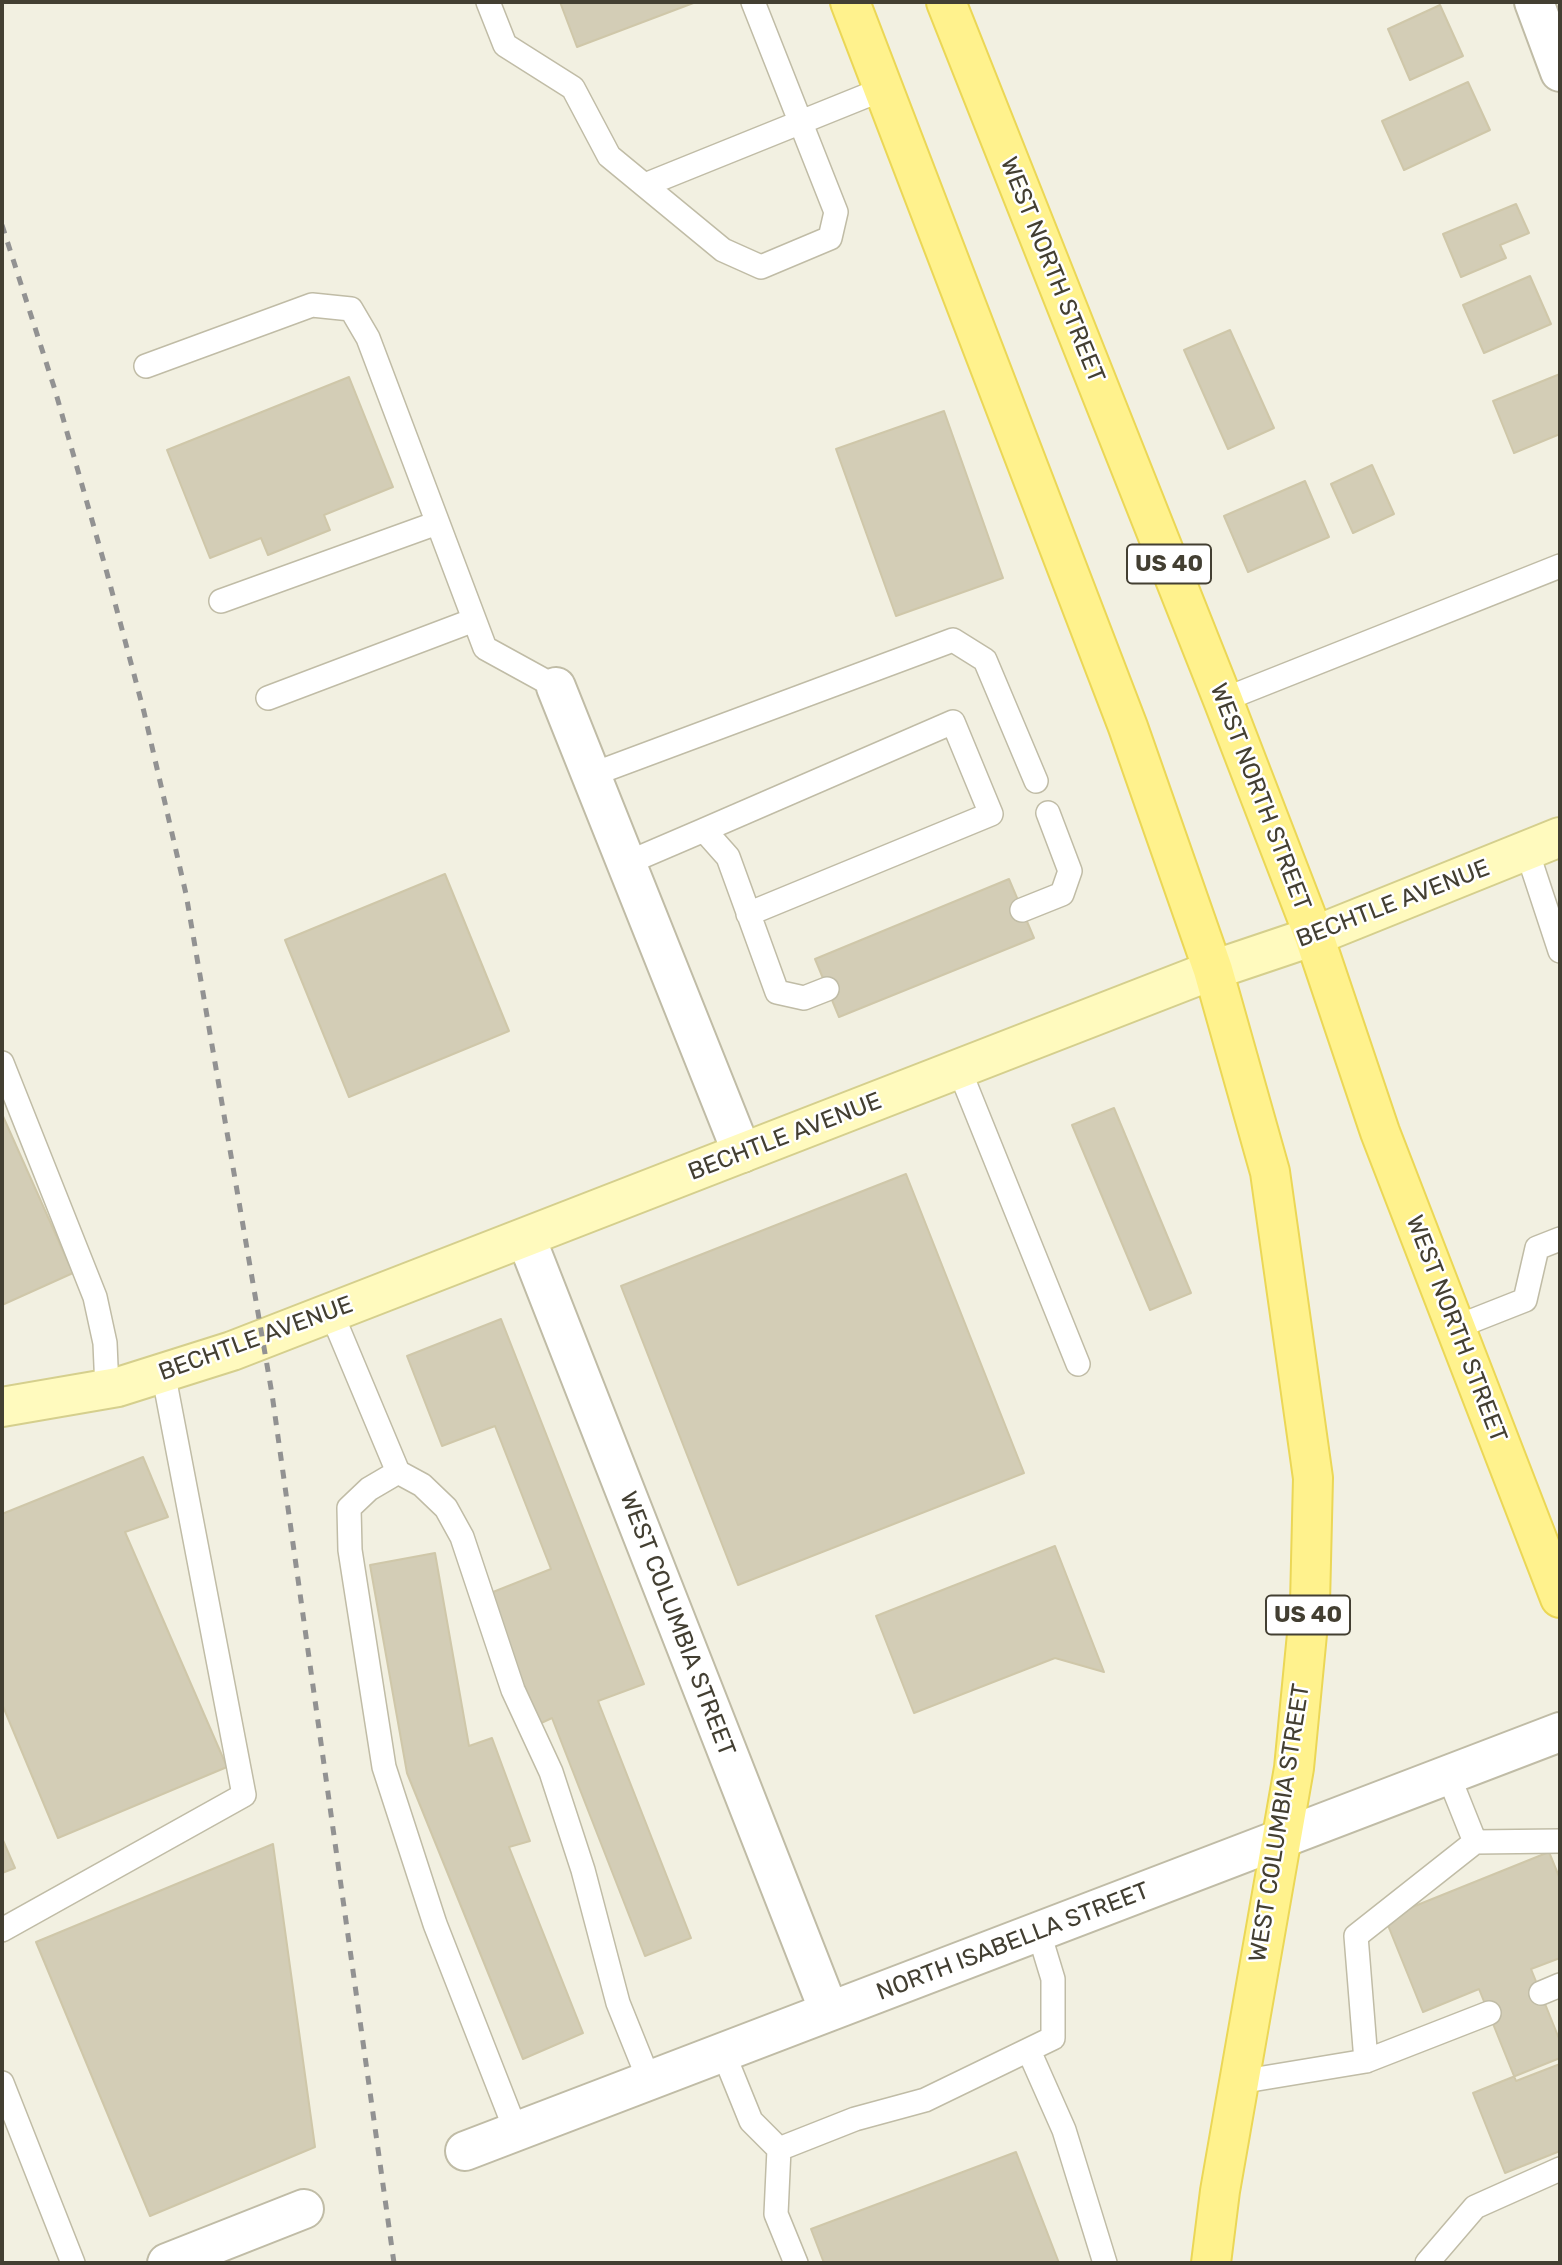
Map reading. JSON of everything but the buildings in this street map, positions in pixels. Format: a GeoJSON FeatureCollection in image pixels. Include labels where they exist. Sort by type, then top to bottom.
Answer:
{"type":"FeatureCollection","features":[{"type":"Feature","properties":{"kind":"main road","name":"US 40"},"geometry":{"type":"LineString","coordinates":[[850,2],[1128,727],[1213,970]]}},
{"type":"Feature","properties":{"kind":"main road","name":"WEST NORTH STREET"},"geometry":{"type":"LineString","coordinates":[[946,2],[1223,699],[1314,936],[1380,1132],[1560,1598]]}},
{"type":"Feature","properties":{"kind":"main road","name":"BECHTLE AVENUE"},"geometry":{"type":"LineString","coordinates":[[2,1407],[107,1389],[232,1350],[1213,970],[1314,936],[1544,844]]}},
{"type":"Feature","properties":{"kind":"main road","name":"WEST COLUMBIA STREET"},"geometry":{"type":"LineString","coordinates":[[1211,2263],[1239,2082],[1294,1768],[1310,1602],[1313,1478],[1270,1172],[1213,970]]}},
{"type":"Feature","properties":{"kind":"street"},"geometry":{"type":"LineString","coordinates":[[1534,2],[1560,72]]}},
{"type":"Feature","properties":{"kind":"street"},"geometry":{"type":"LineString","coordinates":[[556,687],[742,1153]]}},
{"type":"Feature","properties":{"kind":"street","name":"WEST COLUMBIA STREET"},"geometry":{"type":"LineString","coordinates":[[526,1238],[829,2011]]}},
{"type":"Feature","properties":{"kind":"street","name":"NORTH ISABELLA STREET"},"geometry":{"type":"LineString","coordinates":[[465,2151],[1281,1842],[1560,1732]]}},
{"type":"Feature","properties":{"kind":"street"},"geometry":{"type":"LineString","coordinates":[[167,2263],[304,2209]]}},
{"type":"Feature","properties":{"kind":"lane"},"geometry":{"type":"LineString","coordinates":[[488,2],[505,45],[573,88],[609,156],[723,250],[761,267],[830,238],[836,212],[753,2]]}},
{"type":"Feature","properties":{"kind":"lane"},"geometry":{"type":"LineString","coordinates":[[645,185],[883,89]]}},
{"type":"Feature","properties":{"kind":"lane"},"geometry":{"type":"LineString","coordinates":[[146,366],[312,305],[351,309],[368,338],[485,648],[556,687]]}},
{"type":"Feature","properties":{"kind":"lane"},"geometry":{"type":"LineString","coordinates":[[221,601],[438,523]]}},
{"type":"Feature","properties":{"kind":"lane"},"geometry":{"type":"LineString","coordinates":[[1223,699],[1560,566]]}},
{"type":"Feature","properties":{"kind":"lane"},"geometry":{"type":"LineString","coordinates":[[268,698],[474,620]]}},
{"type":"Feature","properties":{"kind":"lane"},"geometry":{"type":"LineString","coordinates":[[591,775],[953,640],[985,660],[1036,781]]}},
{"type":"Feature","properties":{"kind":"lane"},"geometry":{"type":"LineString","coordinates":[[626,863],[953,722],[991,814],[748,914]]}},
{"type":"Feature","properties":{"kind":"lane"},"geometry":{"type":"LineString","coordinates":[[1022,910],[1062,894],[1070,871],[1048,813]]}},
{"type":"Feature","properties":{"kind":"lane"},"geometry":{"type":"LineString","coordinates":[[704,830],[728,857],[777,992],[804,998],[827,989]]}},
{"type":"Feature","properties":{"kind":"lane"},"geometry":{"type":"LineString","coordinates":[[1544,844],[1560,951]]}},
{"type":"Feature","properties":{"kind":"lane"},"geometry":{"type":"LineString","coordinates":[[2,1063],[95,1297],[104,1343],[107,1389]]}},
{"type":"Feature","properties":{"kind":"lane"},"geometry":{"type":"LineString","coordinates":[[959,1069],[1078,1364]]}},
{"type":"Feature","properties":{"kind":"lane"},"geometry":{"type":"LineString","coordinates":[[1454,1328],[1525,1300],[1537,1248],[1560,1239]]}},
{"type":"Feature","properties":{"kind":"lane"},"geometry":{"type":"LineString","coordinates":[[331,1312],[398,1472],[422,1485],[446,1508],[462,1537],[513,1690],[551,1772],[583,1870],[618,2003],[649,2080]]}},
{"type":"Feature","properties":{"kind":"lane"},"geometry":{"type":"LineString","coordinates":[[2,1930],[244,1795],[163,1372]]}},
{"type":"Feature","properties":{"kind":"lane"},"geometry":{"type":"LineString","coordinates":[[398,1472],[369,1489],[349,1508],[350,1550],[384,1767],[435,1924],[516,2131]]}},
{"type":"Feature","properties":{"kind":"lane"},"geometry":{"type":"LineString","coordinates":[[1449,1777],[1475,1842]]}},
{"type":"Feature","properties":{"kind":"lane"},"geometry":{"type":"LineString","coordinates":[[1366,2061],[1356,1936],[1475,1842],[1560,1840]]}},
{"type":"Feature","properties":{"kind":"lane"},"geometry":{"type":"LineString","coordinates":[[779,2149],[855,2119],[925,2100],[1053,2038],[1053,1979],[1039,1933]]}},
{"type":"Feature","properties":{"kind":"lane"},"geometry":{"type":"LineString","coordinates":[[1239,2082],[1366,2061],[1489,2013]]}},
{"type":"Feature","properties":{"kind":"lane"},"geometry":{"type":"LineString","coordinates":[[1029,2051],[1064,2130],[1105,2263]]}},
{"type":"Feature","properties":{"kind":"lane"},"geometry":{"type":"LineString","coordinates":[[723,2052],[751,2121],[779,2149],[776,2214],[796,2263]]}},
{"type":"Feature","properties":{"kind":"lane"},"geometry":{"type":"LineString","coordinates":[[2,2083],[73,2263]]}},
{"type":"Feature","properties":{"kind":"lane"},"geometry":{"type":"LineString","coordinates":[[1427,2263],[1475,2207],[1560,2169]]}},
{"type":"Feature","properties":{"kind":"railway"},"geometry":{"type":"LineString","coordinates":[[2,225],[55,390],[107,573],[144,712],[186,894],[272,1394],[394,2263]]}}]}
